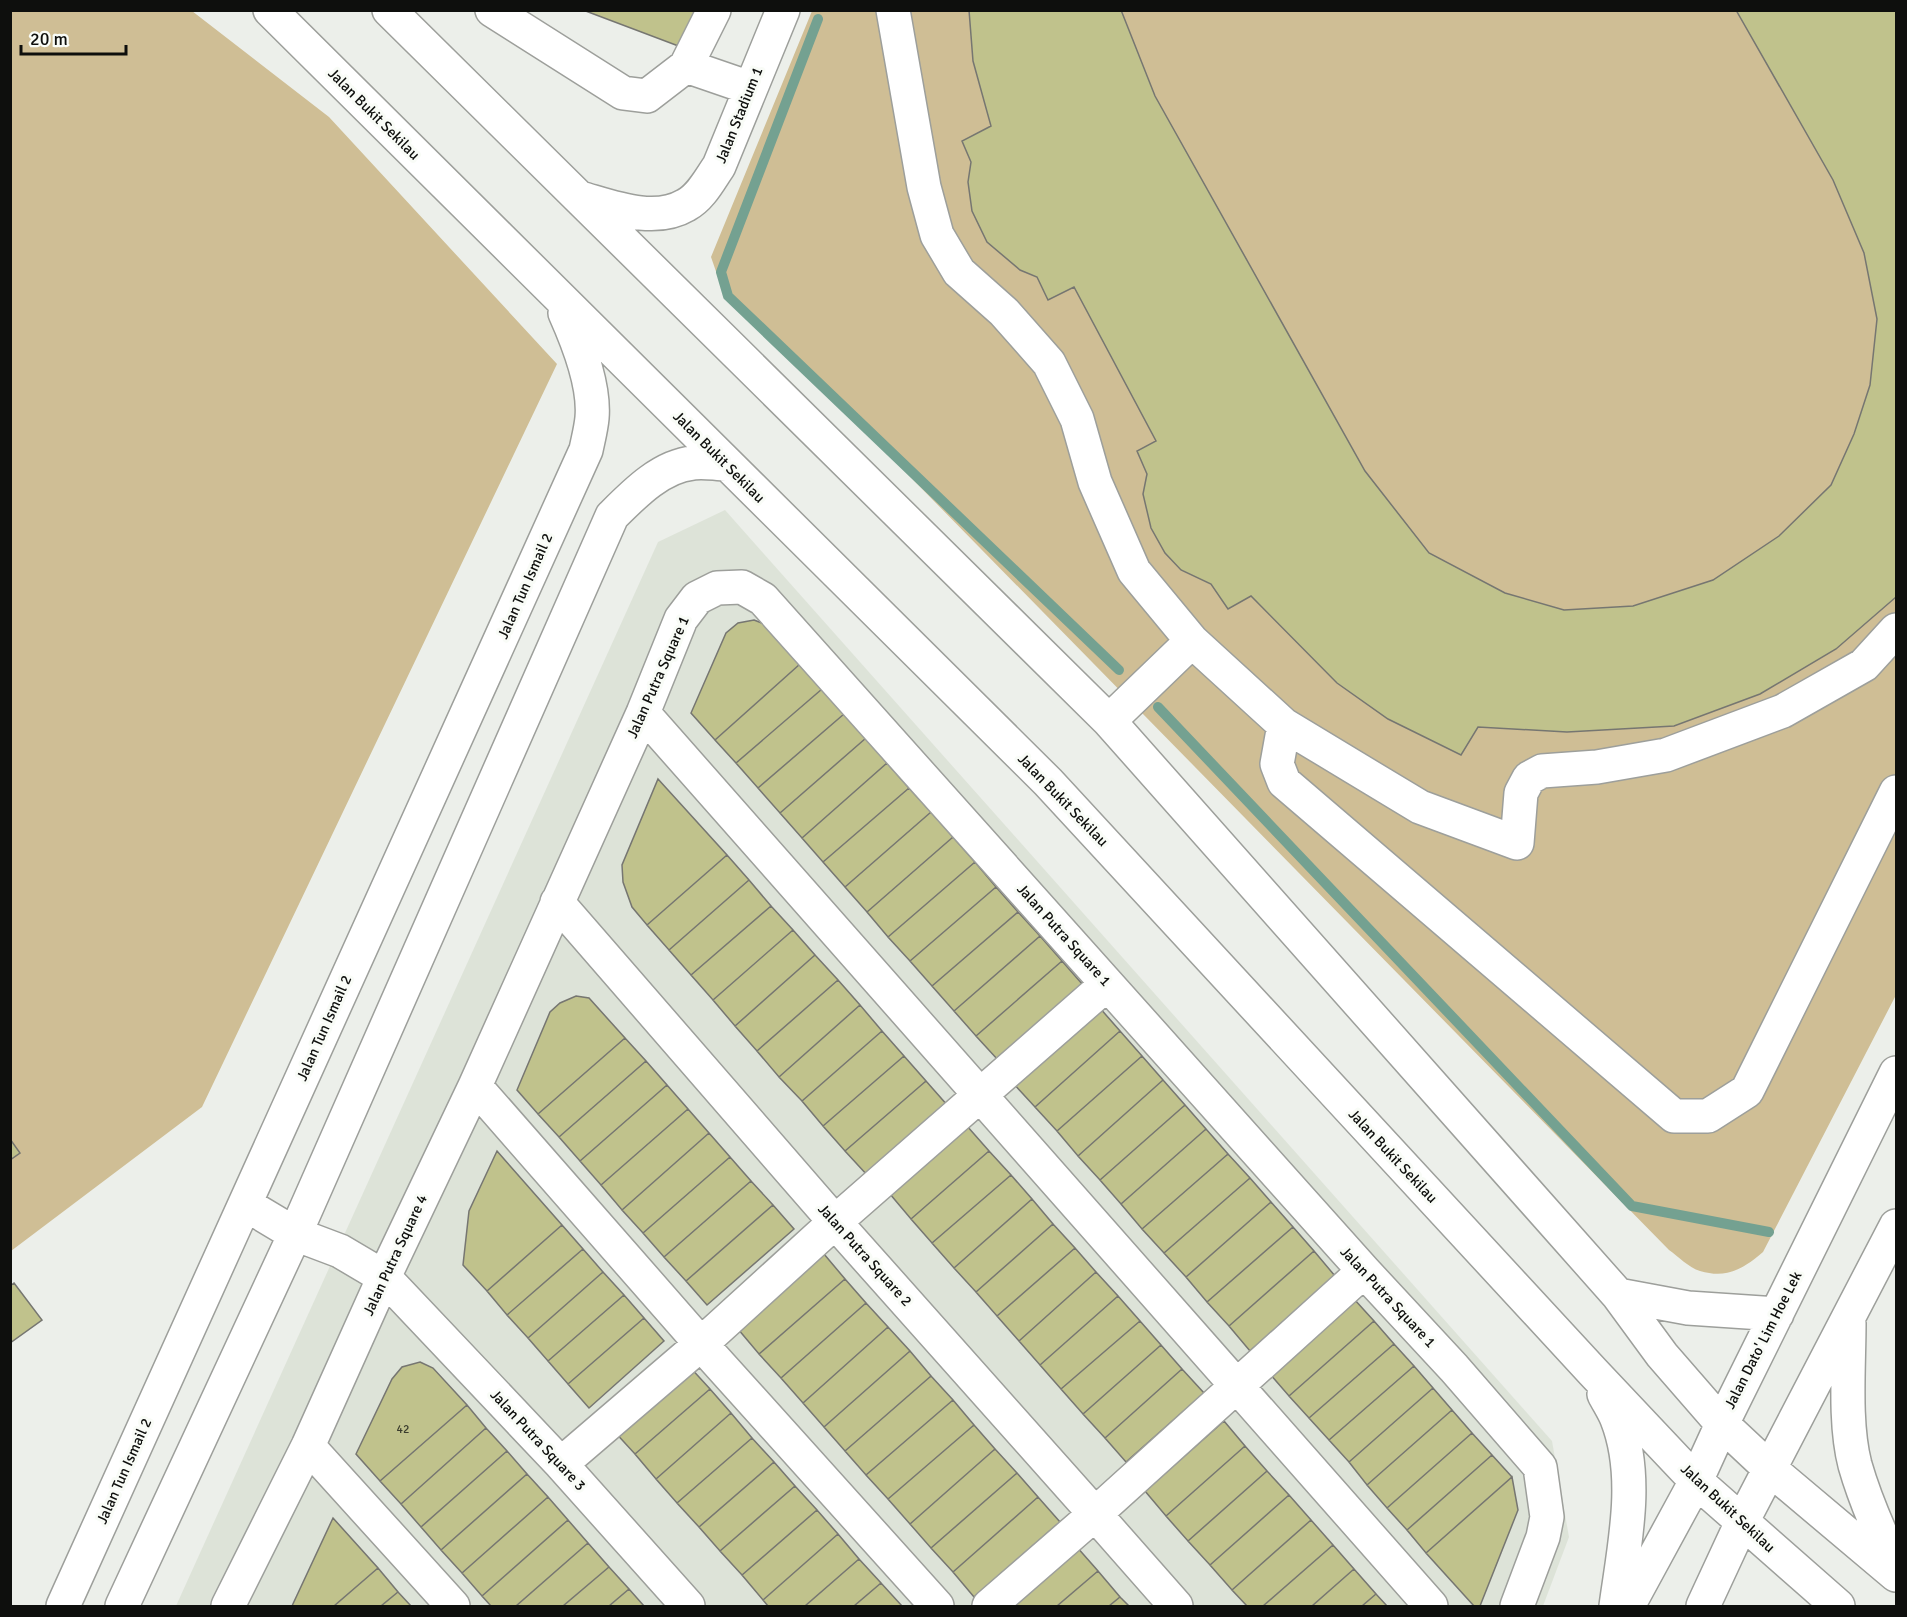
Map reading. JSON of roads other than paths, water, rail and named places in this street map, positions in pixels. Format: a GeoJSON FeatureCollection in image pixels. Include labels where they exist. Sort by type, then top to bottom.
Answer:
{"type":"FeatureCollection","features":[{"type":"Feature","properties":{"kind":"street","name":"Jalan Bukit Sekilau"},"geometry":{"type":"LineString","coordinates":[[270,10],[1048,782],[1696,1481],[1838,1606]]}},
{"type":"Feature","properties":{"kind":"street"},"geometry":{"type":"LineString","coordinates":[[389,10],[1109,721],[1618,1295],[1662,1355],[1722,1424],[1896,1575]]}},
{"type":"Feature","properties":{"kind":"street"},"geometry":{"type":"LineString","coordinates":[[492,10],[623,93],[647,96],[686,66],[714,10]]}},
{"type":"Feature","properties":{"kind":"street","name":"Jalan Stadium 1"},"geometry":{"type":"LineString","coordinates":[[576,196],[624,211],[645,213],[666,211],[686,205],[705,187],[719,166],[783,10]]}},
{"type":"Feature","properties":{"kind":"street"},"geometry":{"type":"LineString","coordinates":[[890,11],[924,187],[937,235],[959,272],[1004,312],[1049,363],[1077,419],[1095,482],[1134,571],[1192,641],[1284,725],[1420,807],[1517,843],[1521,793],[1528,778],[1542,771],[1597,767],[1666,755],[1783,711],[1864,665],[1896,630]]}},
{"type":"Feature","properties":{"kind":"street"},"geometry":{"type":"LineString","coordinates":[[686,66],[750,88]]}},
{"type":"Feature","properties":{"kind":"street","name":"Jalan Tun Ismail 2"},"geometry":{"type":"LineString","coordinates":[[63,1606],[586,450],[592,415],[589,381],[579,343],[558,297]]}},
{"type":"Feature","properties":{"kind":"street"},"geometry":{"type":"LineString","coordinates":[[122,1606],[296,1234],[612,516],[640,489],[665,472],[693,463],[726,464]]}},
{"type":"Feature","properties":{"kind":"street","name":"Jalan Putra Square 1"},"geometry":{"type":"LineString","coordinates":[[557,902],[643,713],[681,619],[697,598],[717,588],[741,587],[763,598],[1364,1271],[1454,1368],[1540,1467],[1547,1517],[1543,1537],[1517,1606]]}},
{"type":"Feature","properties":{"kind":"street"},"geometry":{"type":"LineString","coordinates":[[1109,721],[1192,641]]}},
{"type":"Feature","properties":{"kind":"street"},"geometry":{"type":"LineString","coordinates":[[643,713],[1235,1387],[1431,1606]]}},
{"type":"Feature","properties":{"kind":"street"},"geometry":{"type":"LineString","coordinates":[[1284,725],[1277,764],[1284,782],[1674,1116],[1708,1116],[1747,1090],[1896,792]]}},
{"type":"Feature","properties":{"kind":"street","name":"Jalan Putra Square 4"},"geometry":{"type":"LineString","coordinates":[[228,1606],[308,1446],[384,1277],[475,1086],[557,902]]}},
{"type":"Feature","properties":{"kind":"street","name":"Jalan Putra Square 2"},"geometry":{"type":"LineString","coordinates":[[557,902],[835,1222],[1176,1606]]}},
{"type":"Feature","properties":{"kind":"street"},"geometry":{"type":"LineString","coordinates":[[561,1464],[701,1344],[835,1222],[1107,984]]}},
{"type":"Feature","properties":{"kind":"street","name":"Jalan Dato' Lim Hoe Lek"},"geometry":{"type":"LineString","coordinates":[[1628,1606],[1696,1481],[1896,1073]]}},
{"type":"Feature","properties":{"kind":"street"},"geometry":{"type":"LineString","coordinates":[[475,1086],[701,1344],[937,1606]]}},
{"type":"Feature","properties":{"kind":"street","name":"Jalan Putra Square 3"},"geometry":{"type":"LineString","coordinates":[[245,1204],[296,1234],[339,1251],[384,1277],[561,1464],[688,1606]]}},
{"type":"Feature","properties":{"kind":"street"},"geometry":{"type":"LineString","coordinates":[[1703,1606],[1742,1522],[1896,1228]]}},
{"type":"Feature","properties":{"kind":"street"},"geometry":{"type":"LineString","coordinates":[[989,1606],[1095,1514],[1364,1271]]}},
{"type":"Feature","properties":{"kind":"street"},"geometry":{"type":"LineString","coordinates":[[1618,1295],[1688,1308],[1776,1314]]}},
{"type":"Feature","properties":{"kind":"street"},"geometry":{"type":"LineString","coordinates":[[1850,1315],[1848,1407],[1854,1463],[1880,1534],[1896,1567]]}},
{"type":"Feature","properties":{"kind":"street"},"geometry":{"type":"LineString","coordinates":[[1593,1372],[1617,1419],[1628,1474],[1625,1538],[1616,1606]]}},
{"type":"Feature","properties":{"kind":"street"},"geometry":{"type":"LineString","coordinates":[[308,1446],[453,1606]]}},
{"type":"Feature","properties":{"kind":"waterway"},"geometry":{"type":"LineString","coordinates":[[818,19],[721,272],[728,296],[1119,670]]}},
{"type":"Feature","properties":{"kind":"waterway"},"geometry":{"type":"LineString","coordinates":[[1158,707],[1632,1206],[1769,1232]]}}]}
